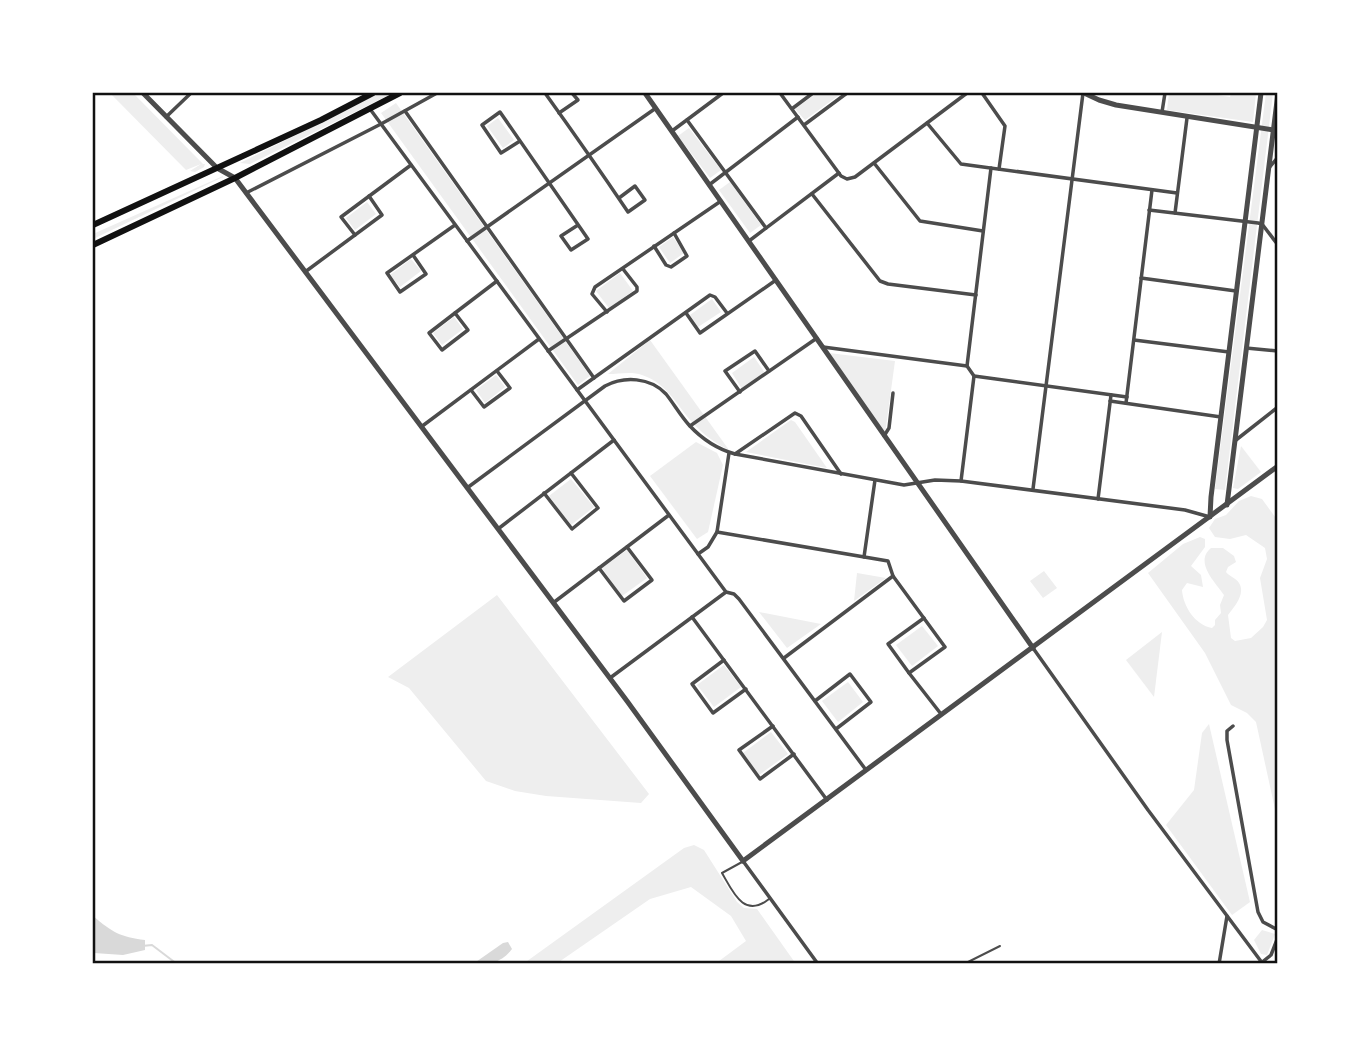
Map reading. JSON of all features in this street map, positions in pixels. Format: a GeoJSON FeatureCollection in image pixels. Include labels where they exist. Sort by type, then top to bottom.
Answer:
{"type":"FeatureCollection","features":[{"type":"Feature","properties":{"kind":"main road"},"geometry":{"type":"LineString","coordinates":[[93,225],[321,120],[373,93]]}},
{"type":"Feature","properties":{"kind":"main road"},"geometry":{"type":"LineString","coordinates":[[93,246],[235,178],[400,93]]}},
{"type":"Feature","properties":{"kind":"street"},"geometry":{"type":"LineString","coordinates":[[143,93],[216,168],[235,178],[610,678],[817,964]]}},
{"type":"Feature","properties":{"kind":"street"},"geometry":{"type":"LineString","coordinates":[[166,117],[191,93]]}},
{"type":"Feature","properties":{"kind":"street"},"geometry":{"type":"LineString","coordinates":[[246,193],[437,93]]}},
{"type":"Feature","properties":{"kind":"street"},"geometry":{"type":"LineString","coordinates":[[545,93],[628,212],[645,200],[635,186],[619,198]]}},
{"type":"Feature","properties":{"kind":"street"},"geometry":{"type":"LineString","coordinates":[[559,113],[578,100],[572,93]]}},
{"type":"Feature","properties":{"kind":"street"},"geometry":{"type":"LineString","coordinates":[[645,93],[1148,810],[1262,963],[1271,955],[1278,937]]}},
{"type":"Feature","properties":{"kind":"street"},"geometry":{"type":"LineString","coordinates":[[672,131],[723,93]]}},
{"type":"Feature","properties":{"kind":"street"},"geometry":{"type":"LineString","coordinates":[[780,93],[844,178],[853,178],[967,93]]}},
{"type":"Feature","properties":{"kind":"street"},"geometry":{"type":"LineString","coordinates":[[792,109],[813,93]]}},
{"type":"Feature","properties":{"kind":"street"},"geometry":{"type":"LineString","coordinates":[[804,125],[847,93]]}},
{"type":"Feature","properties":{"kind":"street"},"geometry":{"type":"LineString","coordinates":[[1033,489],[1084,93],[1107,103],[1162,114],[1273,130]]}},
{"type":"Feature","properties":{"kind":"street"},"geometry":{"type":"LineString","coordinates":[[1162,114],[1165,93]]}},
{"type":"Feature","properties":{"kind":"street"},"geometry":{"type":"LineString","coordinates":[[1210,517],[1261,93]]}},
{"type":"Feature","properties":{"kind":"street"},"geometry":{"type":"LineString","coordinates":[[1227,505],[1278,93]]}},
{"type":"Feature","properties":{"kind":"street"},"geometry":{"type":"LineString","coordinates":[[984,94],[1005,126],[999,169]]}},
{"type":"Feature","properties":{"kind":"street"},"geometry":{"type":"LineString","coordinates":[[467,241],[656,107]]}},
{"type":"Feature","properties":{"kind":"street"},"geometry":{"type":"LineString","coordinates":[[370,109],[726,592],[739,599],[866,771]]}},
{"type":"Feature","properties":{"kind":"street"},"geometry":{"type":"LineString","coordinates":[[405,111],[594,378]]}},
{"type":"Feature","properties":{"kind":"street"},"geometry":{"type":"LineString","coordinates":[[520,141],[501,153],[482,125],[500,112],[588,239],[571,250],[561,236],[578,225]]}},
{"type":"Feature","properties":{"kind":"street"},"geometry":{"type":"LineString","coordinates":[[709,184],[798,117]]}},
{"type":"Feature","properties":{"kind":"street"},"geometry":{"type":"LineString","coordinates":[[1175,213],[1187,118]]}},
{"type":"Feature","properties":{"kind":"street"},"geometry":{"type":"LineString","coordinates":[[687,120],[766,228]]}},
{"type":"Feature","properties":{"kind":"street"},"geometry":{"type":"LineString","coordinates":[[927,122],[958,162],[1177,193]]}},
{"type":"Feature","properties":{"kind":"street"},"geometry":{"type":"LineString","coordinates":[[1272,141],[1278,145]]}},
{"type":"Feature","properties":{"kind":"street"},"geometry":{"type":"LineString","coordinates":[[1268,170],[1278,158]]}},
{"type":"Feature","properties":{"kind":"street"},"geometry":{"type":"LineString","coordinates":[[874,163],[920,221],[984,231]]}},
{"type":"Feature","properties":{"kind":"street"},"geometry":{"type":"LineString","coordinates":[[355,235],[341,217],[411,165]]}},
{"type":"Feature","properties":{"kind":"street"},"geometry":{"type":"LineString","coordinates":[[961,481],[974,376],[967,366],[991,168]]}},
{"type":"Feature","properties":{"kind":"street"},"geometry":{"type":"LineString","coordinates":[[749,241],[839,173]]}},
{"type":"Feature","properties":{"kind":"street"},"geometry":{"type":"LineString","coordinates":[[1126,403],[1152,189]]}},
{"type":"Feature","properties":{"kind":"street"},"geometry":{"type":"LineString","coordinates":[[812,194],[880,281],[976,295]]}},
{"type":"Feature","properties":{"kind":"street"},"geometry":{"type":"LineString","coordinates":[[305,272],[382,215],[369,196]]}},
{"type":"Feature","properties":{"kind":"street"},"geometry":{"type":"LineString","coordinates":[[607,312],[592,293],[595,287],[721,201]]}},
{"type":"Feature","properties":{"kind":"street"},"geometry":{"type":"LineString","coordinates":[[1149,210],[1262,224],[1278,245]]}},
{"type":"Feature","properties":{"kind":"street"},"geometry":{"type":"LineString","coordinates":[[413,255],[426,274],[400,292],[387,273],[455,224]]}},
{"type":"Feature","properties":{"kind":"street"},"geometry":{"type":"LineString","coordinates":[[654,246],[666,265],[671,267],[687,256],[674,233]]}},
{"type":"Feature","properties":{"kind":"street"},"geometry":{"type":"LineString","coordinates":[[548,351],[637,291],[622,268]]}},
{"type":"Feature","properties":{"kind":"street"},"geometry":{"type":"LineString","coordinates":[[1141,278],[1236,292]]}},
{"type":"Feature","properties":{"kind":"street"},"geometry":{"type":"LineString","coordinates":[[686,313],[700,333],[776,279]]}},
{"type":"Feature","properties":{"kind":"street"},"geometry":{"type":"LineString","coordinates":[[455,313],[468,330],[442,350],[429,333],[455,313],[497,281]]}},
{"type":"Feature","properties":{"kind":"street"},"geometry":{"type":"LineString","coordinates":[[577,390],[710,295],[715,297],[727,313]]}},
{"type":"Feature","properties":{"kind":"street"},"geometry":{"type":"LineString","coordinates":[[690,426],[817,338]]}},
{"type":"Feature","properties":{"kind":"street"},"geometry":{"type":"LineString","coordinates":[[421,427],[539,339]]}},
{"type":"Feature","properties":{"kind":"street"},"geometry":{"type":"LineString","coordinates":[[1134,340],[1228,352]]}},
{"type":"Feature","properties":{"kind":"street"},"geometry":{"type":"LineString","coordinates":[[823,347],[967,366]]}},
{"type":"Feature","properties":{"kind":"street"},"geometry":{"type":"LineString","coordinates":[[1246,348],[1278,351]]}},
{"type":"Feature","properties":{"kind":"street"},"geometry":{"type":"LineString","coordinates":[[740,392],[725,371],[755,351],[769,371]]}},
{"type":"Feature","properties":{"kind":"street"},"geometry":{"type":"LineString","coordinates":[[471,390],[484,407],[510,388],[497,370]]}},
{"type":"Feature","properties":{"kind":"street"},"geometry":{"type":"LineString","coordinates":[[974,376],[1127,397]]}},
{"type":"Feature","properties":{"kind":"street"},"geometry":{"type":"LineString","coordinates":[[467,488],[605,386],[616,381],[642,381],[665,394],[690,426],[706,440],[732,453],[910,486],[935,480],[961,481],[1197,512],[1210,517]]}},
{"type":"Feature","properties":{"kind":"street"},"geometry":{"type":"LineString","coordinates":[[884,436],[889,428],[893,393]]}},
{"type":"Feature","properties":{"kind":"street"},"geometry":{"type":"LineString","coordinates":[[1098,499],[1111,395]]}},
{"type":"Feature","properties":{"kind":"street"},"geometry":{"type":"LineString","coordinates":[[1111,401],[1221,417]]}},
{"type":"Feature","properties":{"kind":"street"},"geometry":{"type":"LineString","coordinates":[[1235,440],[1278,407]]}},
{"type":"Feature","properties":{"kind":"street"},"geometry":{"type":"LineString","coordinates":[[698,554],[708,547],[717,532],[732,453],[795,412],[801,416],[841,474]]}},
{"type":"Feature","properties":{"kind":"street"},"geometry":{"type":"LineString","coordinates":[[498,529],[614,440]]}},
{"type":"Feature","properties":{"kind":"street"},"geometry":{"type":"LineString","coordinates":[[743,861],[1034,649],[1278,466]]}},
{"type":"Feature","properties":{"kind":"street"},"geometry":{"type":"LineString","coordinates":[[544,493],[572,529],[598,509],[571,473]]}},
{"type":"Feature","properties":{"kind":"street"},"geometry":{"type":"LineString","coordinates":[[864,557],[875,480]]}},
{"type":"Feature","properties":{"kind":"street"},"geometry":{"type":"LineString","coordinates":[[553,603],[669,515]]}},
{"type":"Feature","properties":{"kind":"street"},"geometry":{"type":"LineString","coordinates":[[717,532],[888,561],[893,576],[945,647],[909,673]]}},
{"type":"Feature","properties":{"kind":"street"},"geometry":{"type":"LineString","coordinates":[[599,568],[624,601],[652,580],[627,547]]}},
{"type":"Feature","properties":{"kind":"street"},"geometry":{"type":"LineString","coordinates":[[784,658],[893,576]]}},
{"type":"Feature","properties":{"kind":"street"},"geometry":{"type":"LineString","coordinates":[[610,678],[726,592]]}},
{"type":"Feature","properties":{"kind":"street"},"geometry":{"type":"LineString","coordinates":[[692,617],[827,800]]}},
{"type":"Feature","properties":{"kind":"street"},"geometry":{"type":"LineString","coordinates":[[924,618],[888,644],[942,716]]}},
{"type":"Feature","properties":{"kind":"street"},"geometry":{"type":"LineString","coordinates":[[724,660],[692,684],[713,713],[746,689]]}},
{"type":"Feature","properties":{"kind":"street"},"geometry":{"type":"LineString","coordinates":[[815,701],[850,674],[871,702],[836,729]]}},
{"type":"Feature","properties":{"kind":"street"},"geometry":{"type":"LineString","coordinates":[[773,726],[739,750],[760,779],[794,754]]}},
{"type":"Feature","properties":{"kind":"street"},"geometry":{"type":"LineString","coordinates":[[1233,726],[1227,731],[1227,740],[1258,912],[1263,922],[1278,930]]}},
{"type":"Feature","properties":{"kind":"street"},"geometry":{"type":"LineString","coordinates":[[1219,964],[1227,916]]}},
{"type":"Feature","properties":{"kind":"lane"},"geometry":{"type":"LineString","coordinates":[[743,861],[722,873],[738,898],[746,905],[757,906],[770,898]]}},
{"type":"Feature","properties":{"kind":"lane"},"geometry":{"type":"LineString","coordinates":[[964,964],[1000,946]]}},
{"type":"Feature","properties":{"kind":"shaded area"},"geometry":{"type":"Polygon","coordinates":[[[110,93],[133,93],[205,164],[204,167],[195,172],[190,171],[201,164],[186,170],[110,93]]]}},
{"type":"Feature","properties":{"kind":"shaded area"},"geometry":{"type":"Polygon","coordinates":[[[380,93],[393,93],[250,164],[240,163],[380,93]]]}},
{"type":"Feature","properties":{"kind":"shaded area"},"geometry":{"type":"Polygon","coordinates":[[[817,93],[842,93],[805,120],[795,109],[817,93]]]}},
{"type":"Feature","properties":{"kind":"shaded area"},"geometry":{"type":"Polygon","coordinates":[[[1169,93],[1205,93],[1230,97],[1231,93],[1256,93],[1253,122],[1167,110],[1169,93]]]}},
{"type":"Feature","properties":{"kind":"shaded area"},"geometry":{"type":"Polygon","coordinates":[[[1266,93],[1273,93],[1225,490],[1215,489],[1266,93]]]}},
{"type":"Feature","properties":{"kind":"shaded area"},"geometry":{"type":"Polygon","coordinates":[[[396,103],[590,376],[578,385],[381,113],[396,103]]]}},
{"type":"Feature","properties":{"kind":"shaded area"},"geometry":{"type":"Polygon","coordinates":[[[498,118],[514,140],[503,148],[487,126],[498,118]]]}},
{"type":"Feature","properties":{"kind":"shaded area"},"geometry":{"type":"Polygon","coordinates":[[[689,128],[721,170],[710,178],[678,136],[689,128]]]}},
{"type":"Feature","properties":{"kind":"shaded area"},"geometry":{"type":"Polygon","coordinates":[[[223,177],[93,239],[93,234],[223,177]]]}},
{"type":"Feature","properties":{"kind":"shaded area"},"geometry":{"type":"Polygon","coordinates":[[[730,182],[761,225],[750,233],[719,190],[730,182]]]}},
{"type":"Feature","properties":{"kind":"shaded area"},"geometry":{"type":"Polygon","coordinates":[[[367,202],[376,214],[355,230],[346,218],[367,202]]]}},
{"type":"Feature","properties":{"kind":"shaded area"},"geometry":{"type":"Polygon","coordinates":[[[673,237],[684,253],[670,263],[659,247],[673,237]]]}},
{"type":"Feature","properties":{"kind":"shaded area"},"geometry":{"type":"Polygon","coordinates":[[[411,259],[421,271],[400,287],[390,275],[411,259]]]}},
{"type":"Feature","properties":{"kind":"shaded area"},"geometry":{"type":"Polygon","coordinates":[[[620,273],[633,291],[609,308],[596,291],[620,273]]]}},
{"type":"Feature","properties":{"kind":"shaded area"},"geometry":{"type":"Polygon","coordinates":[[[712,299],[721,312],[698,327],[690,315],[712,299]]]}},
{"type":"Feature","properties":{"kind":"shaded area"},"geometry":{"type":"Polygon","coordinates":[[[454,317],[463,329],[442,345],[433,333],[454,317]]]}},
{"type":"Feature","properties":{"kind":"shaded area"},"geometry":{"type":"Polygon","coordinates":[[[650,340],[729,450],[700,431],[667,391],[656,382],[638,374],[608,374],[650,340]]]}},
{"type":"Feature","properties":{"kind":"shaded area"},"geometry":{"type":"Polygon","coordinates":[[[829,353],[895,361],[885,434],[829,353]]]}},
{"type":"Feature","properties":{"kind":"shaded area"},"geometry":{"type":"Polygon","coordinates":[[[754,357],[765,373],[742,389],[732,373],[754,357]]]}},
{"type":"Feature","properties":{"kind":"shaded area"},"geometry":{"type":"Polygon","coordinates":[[[496,375],[505,387],[485,403],[476,390],[496,375]]]}},
{"type":"Feature","properties":{"kind":"shaded area"},"geometry":{"type":"Polygon","coordinates":[[[791,420],[795,422],[827,468],[746,452],[791,420]]]}},
{"type":"Feature","properties":{"kind":"shaded area"},"geometry":{"type":"Polygon","coordinates":[[[696,442],[717,453],[723,465],[708,532],[697,539],[650,476],[696,442]]]}},
{"type":"Feature","properties":{"kind":"shaded area"},"geometry":{"type":"Polygon","coordinates":[[[1241,446],[1261,472],[1238,489],[1233,488],[1241,446]]]}},
{"type":"Feature","properties":{"kind":"shaded area"},"geometry":{"type":"Polygon","coordinates":[[[571,479],[594,507],[571,525],[549,496],[571,479]]]}},
{"type":"Feature","properties":{"kind":"shaded area"},"geometry":{"type":"Polygon","coordinates":[[[1251,496],[1262,499],[1278,521],[1278,823],[1256,722],[1247,713],[1231,705],[1205,653],[1148,573],[1183,544],[1200,537],[1205,539],[1205,547],[1191,566],[1201,575],[1203,587],[1187,583],[1182,590],[1191,614],[1200,623],[1212,628],[1221,613],[1220,605],[1224,595],[1211,578],[1205,566],[1205,559],[1211,548],[1223,548],[1234,556],[1236,562],[1228,567],[1226,572],[1238,581],[1241,587],[1238,600],[1228,615],[1231,638],[1235,641],[1251,638],[1267,620],[1260,578],[1267,559],[1265,548],[1246,535],[1230,539],[1215,537],[1209,528],[1215,519],[1226,515],[1239,501],[1251,496]]]}},
{"type":"Feature","properties":{"kind":"shaded area"},"geometry":{"type":"Polygon","coordinates":[[[627,550],[647,578],[622,596],[602,568],[627,550]]]}},
{"type":"Feature","properties":{"kind":"shaded area"},"geometry":{"type":"Polygon","coordinates":[[[1044,571],[1057,588],[1043,598],[1030,581],[1044,571]]]}},
{"type":"Feature","properties":{"kind":"shaded area"},"geometry":{"type":"Polygon","coordinates":[[[857,573],[886,578],[854,601],[857,573]]]}},
{"type":"Feature","properties":{"kind":"shaded area"},"geometry":{"type":"Polygon","coordinates":[[[497,595],[649,794],[641,803],[546,796],[515,791],[486,781],[409,688],[388,677],[497,595]]]}},
{"type":"Feature","properties":{"kind":"shaded area"},"geometry":{"type":"Polygon","coordinates":[[[759,612],[821,624],[787,648],[759,612]]]}},
{"type":"Feature","properties":{"kind":"shaded area"},"geometry":{"type":"Polygon","coordinates":[[[922,626],[938,646],[912,666],[896,645],[922,626]]]}},
{"type":"Feature","properties":{"kind":"shaded area"},"geometry":{"type":"Polygon","coordinates":[[[1162,632],[1154,697],[1126,660],[1162,632]]]}},
{"type":"Feature","properties":{"kind":"shaded area"},"geometry":{"type":"Polygon","coordinates":[[[724,665],[741,687],[714,707],[697,685],[724,665]]]}},
{"type":"Feature","properties":{"kind":"shaded area"},"geometry":{"type":"Polygon","coordinates":[[[848,682],[863,702],[838,722],[822,701],[848,682]]]}},
{"type":"Feature","properties":{"kind":"shaded area"},"geometry":{"type":"Polygon","coordinates":[[[1209,724],[1250,902],[1232,915],[1166,825],[1194,790],[1202,733],[1209,724]]]}},
{"type":"Feature","properties":{"kind":"shaded area"},"geometry":{"type":"Polygon","coordinates":[[[771,732],[788,754],[759,775],[743,753],[771,732]]]}},
{"type":"Feature","properties":{"kind":"shaded area"},"geometry":{"type":"Polygon","coordinates":[[[694,845],[704,850],[737,902],[744,908],[757,909],[796,964],[715,964],[746,941],[731,916],[691,887],[650,899],[556,964],[523,964],[684,848],[694,845]]]}},
{"type":"Feature","properties":{"kind":"shaded area"},"geometry":{"type":"Polygon","coordinates":[[[93,916],[117,933],[145,940],[145,950],[123,955],[94,953],[93,916]]]}},
{"type":"Feature","properties":{"kind":"shaded area"},"geometry":{"type":"Polygon","coordinates":[[[1262,930],[1275,934],[1267,955],[1261,954],[1254,940],[1262,930]]]}},
{"type":"Feature","properties":{"kind":"shaded area"},"geometry":{"type":"Polygon","coordinates":[[[508,942],[512,949],[504,957],[490,963],[473,964],[503,943],[508,942]]]}},
{"type":"Feature","properties":{"kind":"waterway"},"geometry":{"type":"LineString","coordinates":[[142,946],[152,945],[177,964]]}}]}
